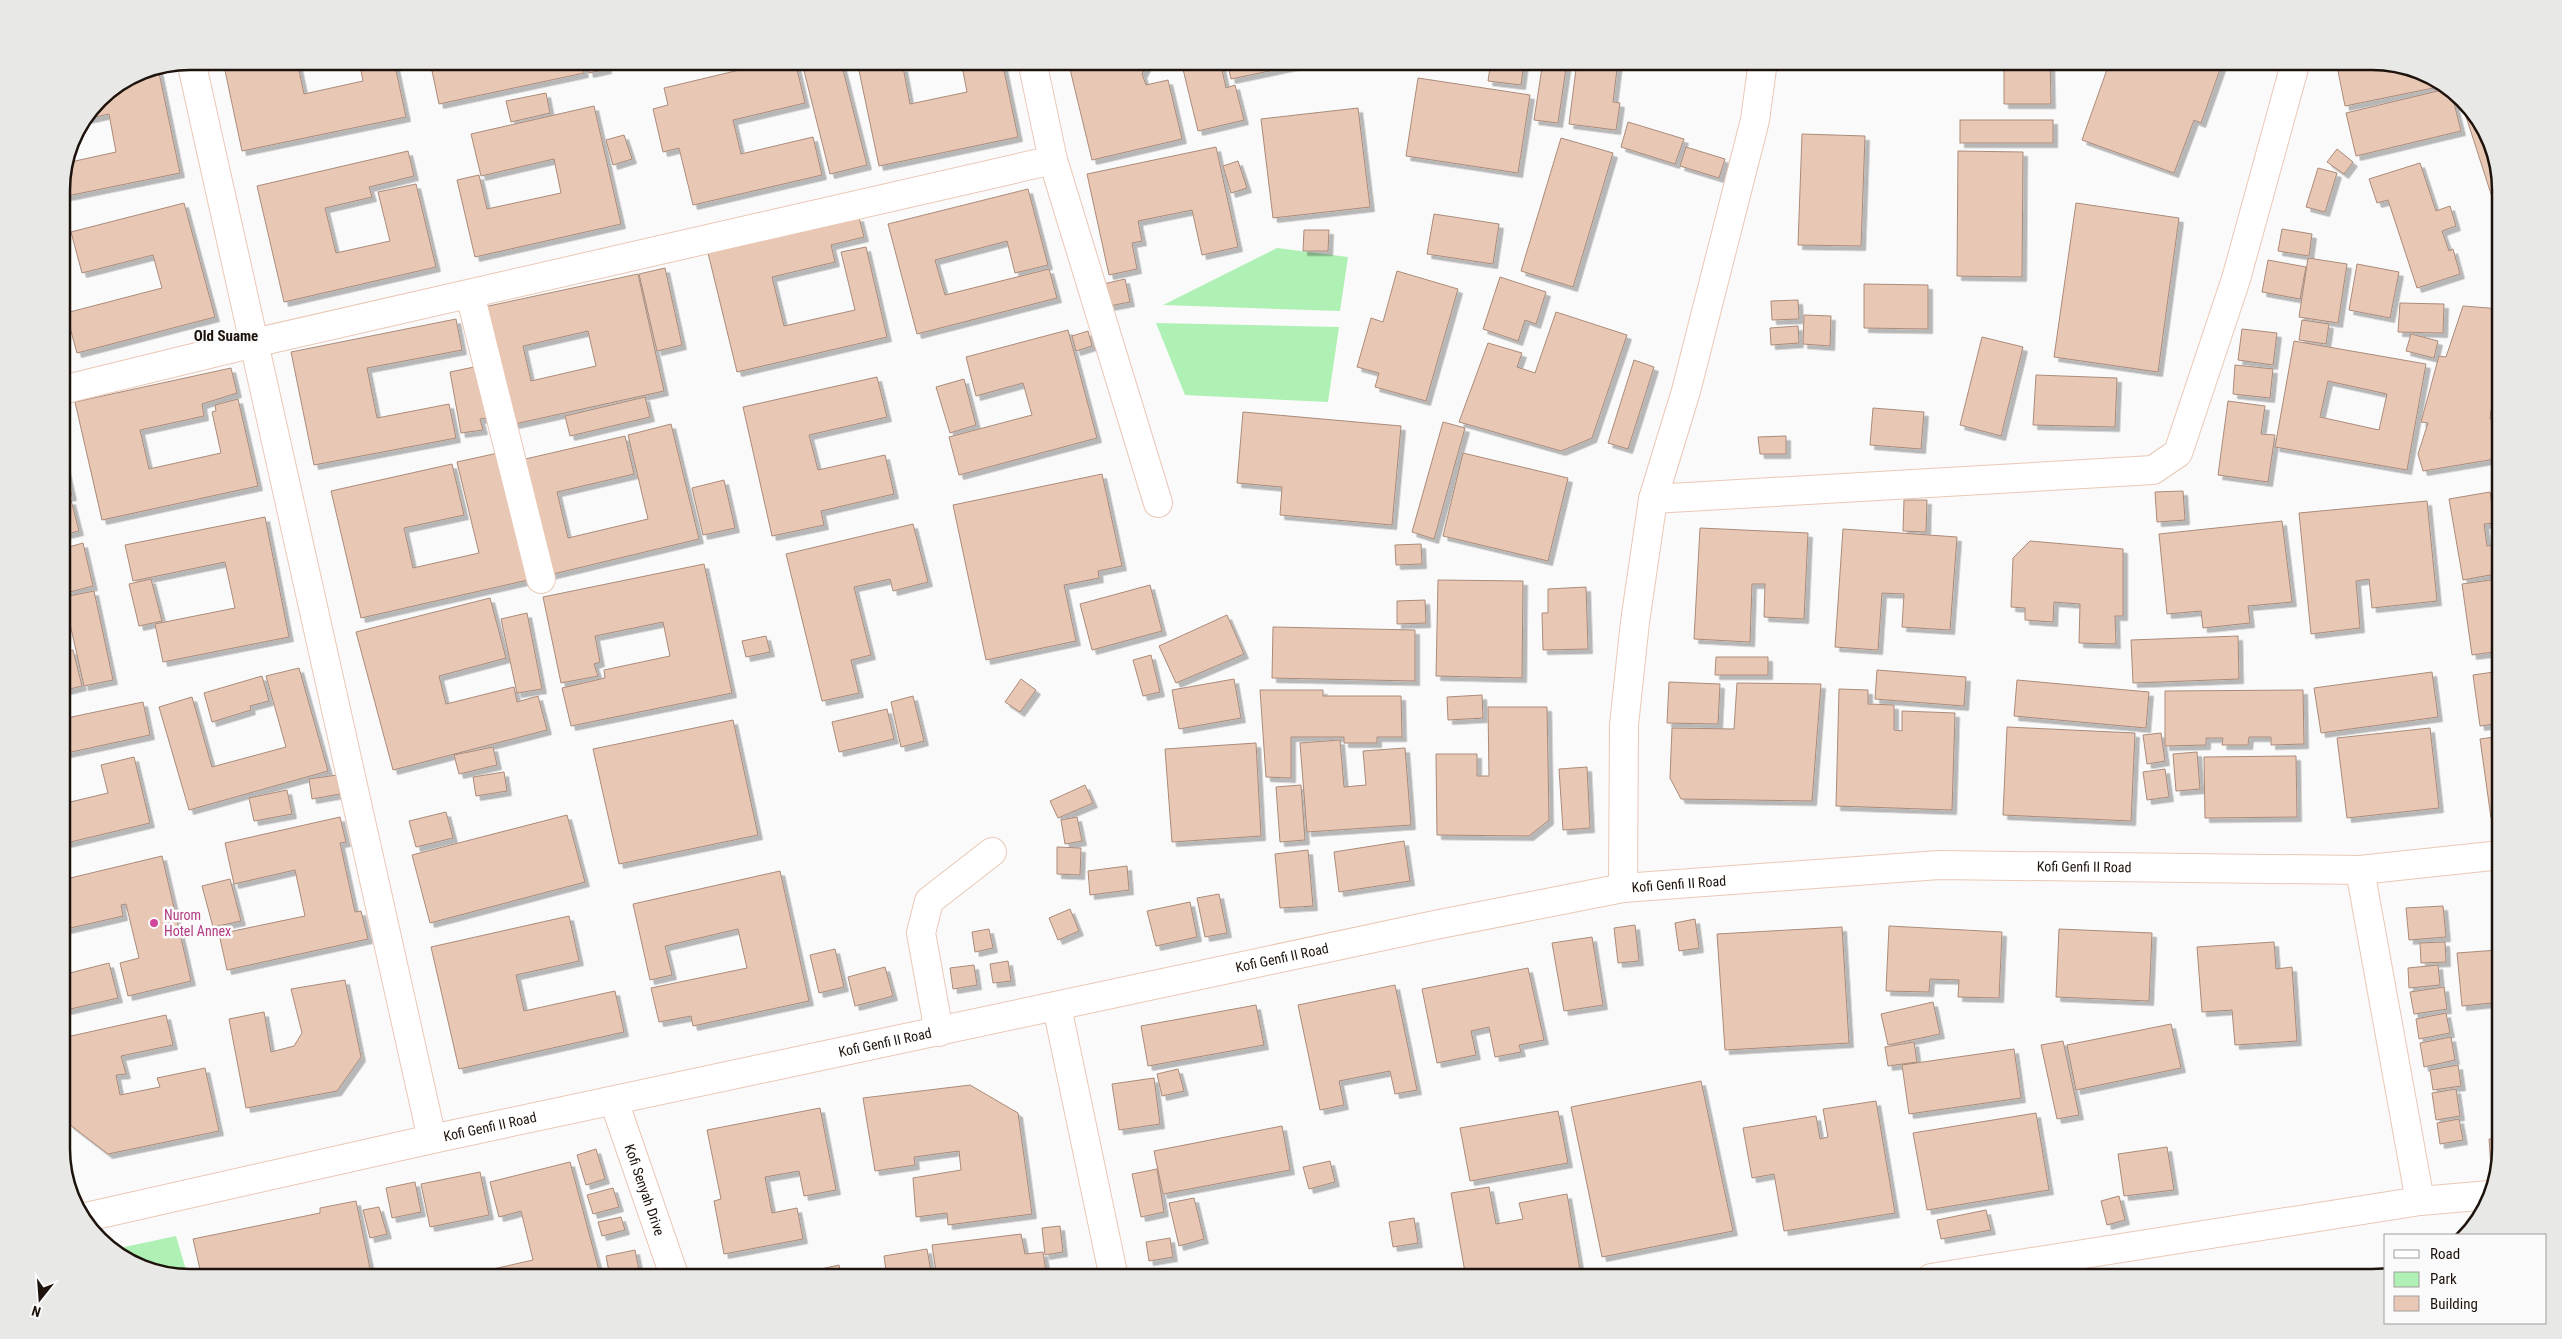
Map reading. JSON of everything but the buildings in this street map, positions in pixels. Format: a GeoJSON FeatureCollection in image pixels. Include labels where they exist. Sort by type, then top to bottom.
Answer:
{"type":"FeatureCollection","features":[{"type":"Feature","properties":{"kind":"street"},"geometry":{"type":"LineString","coordinates":[[193,70],[432,1139]]}},
{"type":"Feature","properties":{"kind":"street"},"geometry":{"type":"LineString","coordinates":[[1034,70],[1052,160],[1158,503]]}},
{"type":"Feature","properties":{"kind":"street"},"geometry":{"type":"LineString","coordinates":[[1623,888],[1624,725],[1635,622],[1653,500],[1686,391],[1753,129],[1762,70]]}},
{"type":"Feature","properties":{"kind":"street"},"geometry":{"type":"LineString","coordinates":[[1653,500],[2153,470],[2178,453],[2236,279],[2294,70]]}},
{"type":"Feature","properties":{"kind":"street"},"geometry":{"type":"LineString","coordinates":[[70,388],[254,343],[1052,160]]}},
{"type":"Feature","properties":{"kind":"street"},"geometry":{"type":"LineString","coordinates":[[470,294],[541,579]]}},
{"type":"Feature","properties":{"kind":"street"},"geometry":{"type":"LineString","coordinates":[[939,1032],[922,933],[928,901],[992,852]]}},
{"type":"Feature","properties":{"kind":"street","name":"Kofi Genfi II Road"},"geometry":{"type":"LineString","coordinates":[[90,1216],[432,1139],[1435,925],[1623,888],[1939,866],[2360,870],[2492,857]]}},
{"type":"Feature","properties":{"kind":"street"},"geometry":{"type":"LineString","coordinates":[[2360,870],[2420,1202]]}},
{"type":"Feature","properties":{"kind":"street"},"geometry":{"type":"LineString","coordinates":[[1057,1007],[1112,1269]]}},
{"type":"Feature","properties":{"kind":"street","name":"Kofi Senyah Drive"},"geometry":{"type":"LineString","coordinates":[[614,1101],[672,1269]]}},
{"type":"Feature","properties":{"kind":"street"},"geometry":{"type":"LineString","coordinates":[[1989,1269],[2420,1202],[2483,1196]]}},
{"type":"Feature","properties":{"kind":"green space"},"geometry":{"type":"Polygon","coordinates":[[[1277,248],[1348,257],[1340,311],[1163,305],[1277,248]]]}},
{"type":"Feature","properties":{"kind":"green space"},"geometry":{"type":"Polygon","coordinates":[[[1156,323],[1339,327],[1328,402],[1185,395],[1156,323]]]}},
{"type":"Feature","properties":{"kind":"green space"},"geometry":{"type":"Polygon","coordinates":[[[176,1236],[186,1269],[151,1263],[121,1248],[176,1236]]]}},
{"type":"Feature","properties":{"kind":"place","name":"Nurom Hotel Annex"},"geometry":{"type":"Point","coordinates":[154,923]}},
{"type":"Feature","properties":{"kind":"district","name":"Old Suame"},"geometry":{"type":"Point","coordinates":[226,336]}}]}
